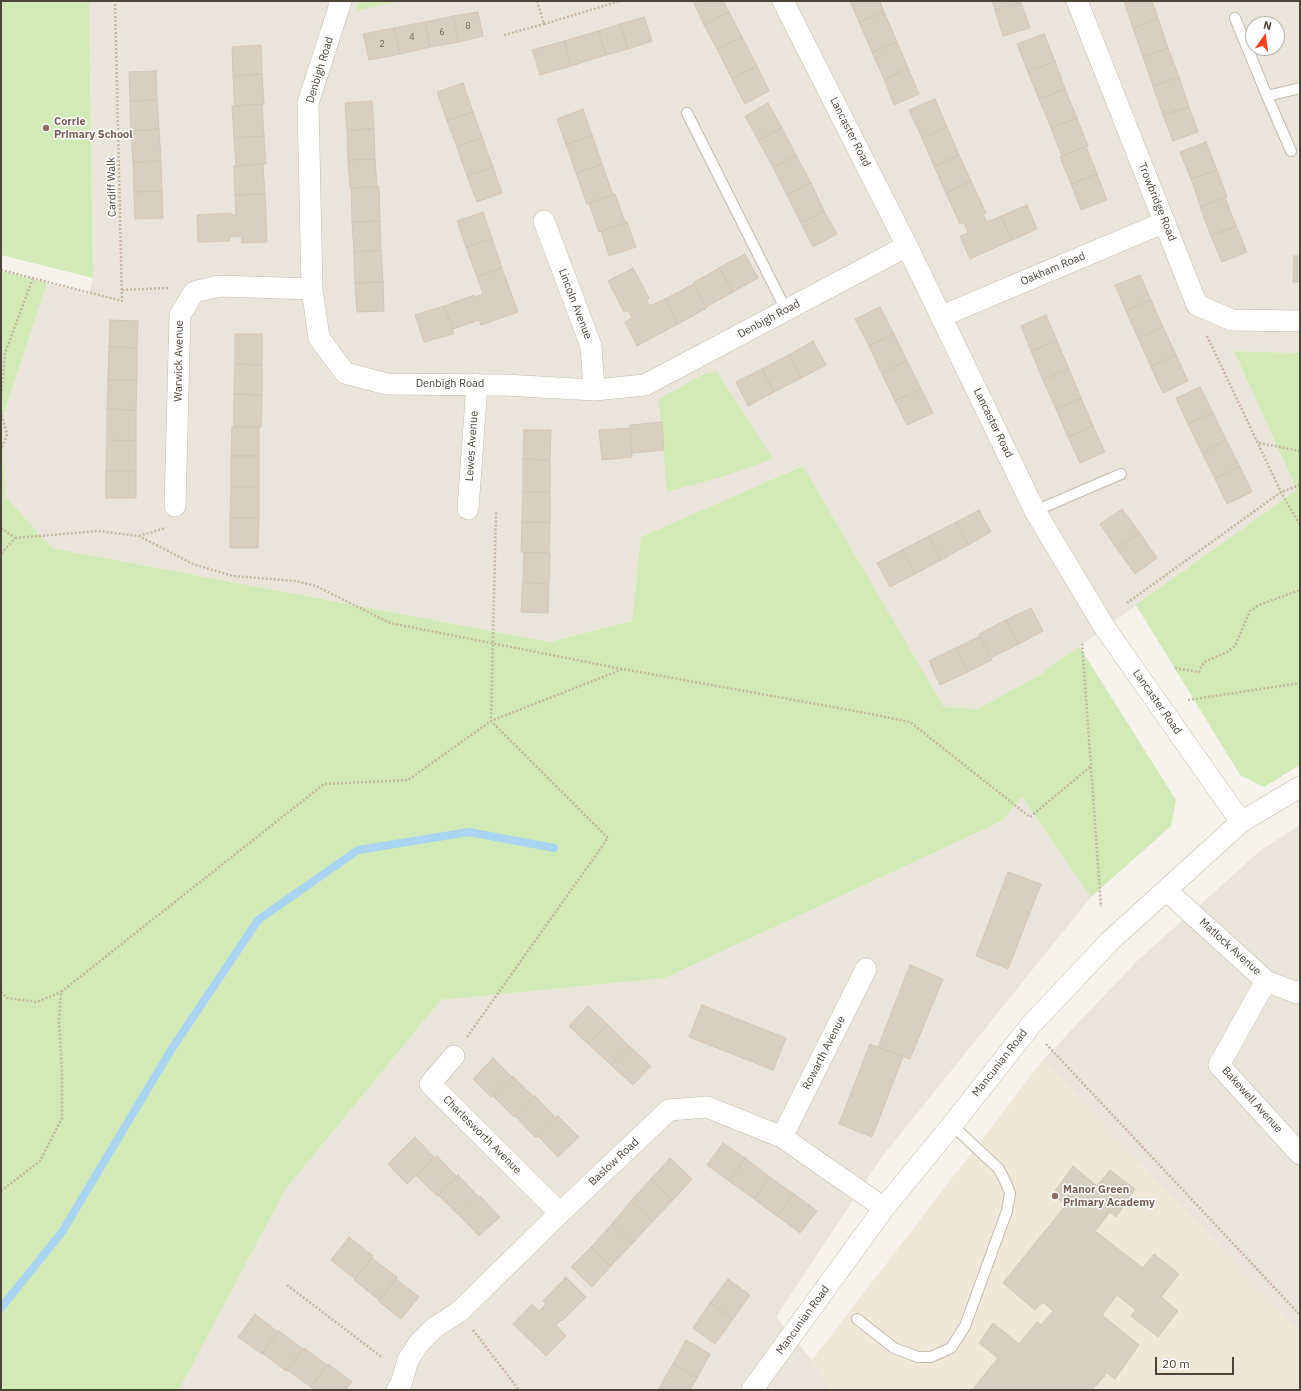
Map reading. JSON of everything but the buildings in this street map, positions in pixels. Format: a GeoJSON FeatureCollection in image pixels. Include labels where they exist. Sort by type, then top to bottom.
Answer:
{"type":"FeatureCollection","features":[{"type":"Feature","properties":{"kind":"street","name":"Denbigh Road"},"geometry":{"type":"LineString","coordinates":[[336,1],[308,104],[312,290],[319,338],[345,373],[387,384],[477,384],[594,390],[645,385],[907,246]]}},
{"type":"Feature","properties":{"kind":"street","name":"Lancaster Road"},"geometry":{"type":"LineString","coordinates":[[783,1],[942,316],[1035,511],[1106,628],[1241,822]]}},
{"type":"Feature","properties":{"kind":"street","name":"Trowbridge Road"},"geometry":{"type":"LineString","coordinates":[[1077,1],[1197,305],[1232,320],[1300,321]]}},
{"type":"Feature","properties":{"kind":"street","name":"Lincoln Avenue"},"geometry":{"type":"LineString","coordinates":[[544,221],[590,346],[594,390]]}},
{"type":"Feature","properties":{"kind":"street","name":"Oakham Road"},"geometry":{"type":"LineString","coordinates":[[942,316],[1165,222]]}},
{"type":"Feature","properties":{"kind":"street","name":"Warwick Avenue"},"geometry":{"type":"LineString","coordinates":[[175,506],[180,315],[194,292],[219,286],[312,290]]}},
{"type":"Feature","properties":{"kind":"street","name":"Lewes Avenue"},"geometry":{"type":"LineString","coordinates":[[468,509],[477,384]]}},
{"type":"Feature","properties":{"kind":"street","name":"Mancunian Road"},"geometry":{"type":"LineString","coordinates":[[752,1390],[884,1208],[1030,1026],[1110,941],[1241,822],[1300,787]]}},
{"type":"Feature","properties":{"kind":"street","name":"Matlock Avenue"},"geometry":{"type":"LineString","coordinates":[[1166,890],[1266,981],[1297,993],[1300,991]]}},
{"type":"Feature","properties":{"kind":"street","name":"Rowarth Avenue"},"geometry":{"type":"LineString","coordinates":[[782,1138],[866,968]]}},
{"type":"Feature","properties":{"kind":"street","name":"Bakewell Avenue"},"geometry":{"type":"LineString","coordinates":[[1266,981],[1219,1065],[1300,1154]]}},
{"type":"Feature","properties":{"kind":"street","name":"Charlesworth Avenue"},"geometry":{"type":"LineString","coordinates":[[454,1056],[430,1084],[560,1213]]}},
{"type":"Feature","properties":{"kind":"street","name":"Baslow Road"},"geometry":{"type":"LineString","coordinates":[[400,1382],[408,1360],[419,1342],[434,1328],[459,1312],[560,1213],[669,1110],[707,1107],[782,1138],[884,1208]]}},
{"type":"Feature","properties":{"kind":"lane"},"geometry":{"type":"LineString","coordinates":[[1235,18],[1291,151]]}},
{"type":"Feature","properties":{"kind":"lane"},"geometry":{"type":"LineString","coordinates":[[1267,96],[1300,88]]}},
{"type":"Feature","properties":{"kind":"lane"},"geometry":{"type":"LineString","coordinates":[[687,113],[786,310]]}},
{"type":"Feature","properties":{"kind":"lane"},"geometry":{"type":"LineString","coordinates":[[1035,511],[1120,474]]}},
{"type":"Feature","properties":{"kind":"lane"},"geometry":{"type":"LineString","coordinates":[[857,1319],[894,1348],[918,1357],[931,1357],[951,1348],[965,1326],[1007,1211],[1010,1193],[999,1169],[952,1125]]}},
{"type":"Feature","properties":{"kind":"path","name":"Cardiff Walk"},"geometry":{"type":"LineString","coordinates":[[33,278],[122,301],[115,1]]}},
{"type":"Feature","properties":{"kind":"path"},"geometry":{"type":"LineString","coordinates":[[537,1],[544,24]]}},
{"type":"Feature","properties":{"kind":"path"},"geometry":{"type":"LineString","coordinates":[[504,35],[620,1]]}},
{"type":"Feature","properties":{"kind":"path"},"geometry":{"type":"LineString","coordinates":[[1,270],[33,278],[5,353],[1,399]]}},
{"type":"Feature","properties":{"kind":"path"},"geometry":{"type":"LineString","coordinates":[[122,290],[175,288]]}},
{"type":"Feature","properties":{"kind":"path"},"geometry":{"type":"LineString","coordinates":[[1204,332],[1281,492],[1300,525]]}},
{"type":"Feature","properties":{"kind":"path"},"geometry":{"type":"LineString","coordinates":[[1,411],[7,435],[1,450]]}},
{"type":"Feature","properties":{"kind":"path"},"geometry":{"type":"LineString","coordinates":[[1258,443],[1300,451]]}},
{"type":"Feature","properties":{"kind":"path"},"geometry":{"type":"LineString","coordinates":[[1127,603],[1281,492],[1300,485]]}},
{"type":"Feature","properties":{"kind":"path"},"geometry":{"type":"LineString","coordinates":[[454,1056],[608,838],[491,721],[496,511]]}},
{"type":"Feature","properties":{"kind":"path"},"geometry":{"type":"LineString","coordinates":[[1,528],[15,538],[98,532],[139,536],[193,564],[233,576],[295,582],[316,586],[390,623],[623,669],[910,722],[1030,817],[1091,766]]}},
{"type":"Feature","properties":{"kind":"path"},"geometry":{"type":"LineString","coordinates":[[1,554],[15,538]]}},
{"type":"Feature","properties":{"kind":"path"},"geometry":{"type":"LineString","coordinates":[[1175,668],[1199,672],[1204,662],[1227,652],[1236,646],[1250,610],[1259,605],[1300,590]]}},
{"type":"Feature","properties":{"kind":"path"},"geometry":{"type":"LineString","coordinates":[[1082,643],[1101,907]]}},
{"type":"Feature","properties":{"kind":"path"},"geometry":{"type":"LineString","coordinates":[[1,992],[7,998],[37,1002],[61,992],[324,784],[408,780],[491,721],[623,669]]}},
{"type":"Feature","properties":{"kind":"path"},"geometry":{"type":"LineString","coordinates":[[1188,700],[1300,683]]}},
{"type":"Feature","properties":{"kind":"path"},"geometry":{"type":"LineString","coordinates":[[1,1191],[40,1161],[62,1118],[62,1072],[59,1021],[61,992]]}},
{"type":"Feature","properties":{"kind":"path"},"geometry":{"type":"LineString","coordinates":[[1030,1026],[1300,1315]]}},
{"type":"Feature","properties":{"kind":"path"},"geometry":{"type":"LineString","coordinates":[[287,1285],[400,1382]]}},
{"type":"Feature","properties":{"kind":"path"},"geometry":{"type":"LineString","coordinates":[[459,1312],[519,1390]]}},
{"type":"Feature","properties":{"kind":"shaded area"},"geometry":{"type":"Polygon","coordinates":[[[89,1],[1300,1],[1300,353],[1234,351],[1297,490],[1038,676],[978,709],[944,707],[803,466],[642,537],[632,621],[550,642],[52,548],[5,496],[2,419],[47,283],[89,294],[93,278],[89,1]]]}},
{"type":"Feature","properties":{"kind":"shaded area"},"geometry":{"type":"Polygon","coordinates":[[[1022,797],[1091,897],[881,1158],[776,1317],[812,1360],[831,1390],[179,1390],[285,1190],[441,1000],[665,978],[1002,821],[1022,797]]]}},
{"type":"Feature","properties":{"kind":"shaded area"},"geometry":{"type":"Polygon","coordinates":[[[1300,825],[1300,1332],[1043,1060],[1137,961],[1260,851],[1300,825]]]}},
{"type":"Feature","properties":{"kind":"shaded area","name":"Manor Green Primary Academy"},"geometry":{"type":"Polygon","coordinates":[[[1043,1060],[1300,1332],[1300,1390],[831,1390],[812,1360],[1043,1060]]]}},
{"type":"Feature","properties":{"kind":"green space","name":"Corrie Primary School"},"geometry":{"type":"Polygon","coordinates":[[[1,1],[89,1],[93,278],[1,255],[1,1]]]}},
{"type":"Feature","properties":{"kind":"green space"},"geometry":{"type":"Polygon","coordinates":[[[359,1],[399,1],[356,11],[359,1]]]}},
{"type":"Feature","properties":{"kind":"green space"},"geometry":{"type":"Polygon","coordinates":[[[1,271],[47,283],[2,419],[5,496],[52,548],[550,642],[632,621],[641,537],[803,466],[944,707],[978,709],[1038,676],[1079,646],[1176,800],[1171,826],[1091,897],[1022,797],[1002,821],[665,978],[441,1000],[285,1190],[179,1390],[1,1390],[1,271]]]}},
{"type":"Feature","properties":{"kind":"green space"},"geometry":{"type":"Polygon","coordinates":[[[1234,351],[1300,353],[1300,765],[1264,787],[1240,775],[1136,605],[1297,490],[1234,351]]]}},
{"type":"Feature","properties":{"kind":"green space"},"geometry":{"type":"Polygon","coordinates":[[[717,372],[773,459],[724,476],[667,492],[659,399],[704,374],[717,372]]]}},
{"type":"Feature","properties":{"kind":"waterway"},"geometry":{"type":"LineString","coordinates":[[1,1308],[62,1232],[171,1050],[258,920],[358,850],[469,832],[554,848]]}},
{"type":"Feature","properties":{"kind":"place","name":"Corrie Primary School"},"geometry":{"type":"Point","coordinates":[46,128]}},
{"type":"Feature","properties":{"kind":"place","name":"Manor Green Primary Academy"},"geometry":{"type":"Point","coordinates":[1055,1196]}}]}
